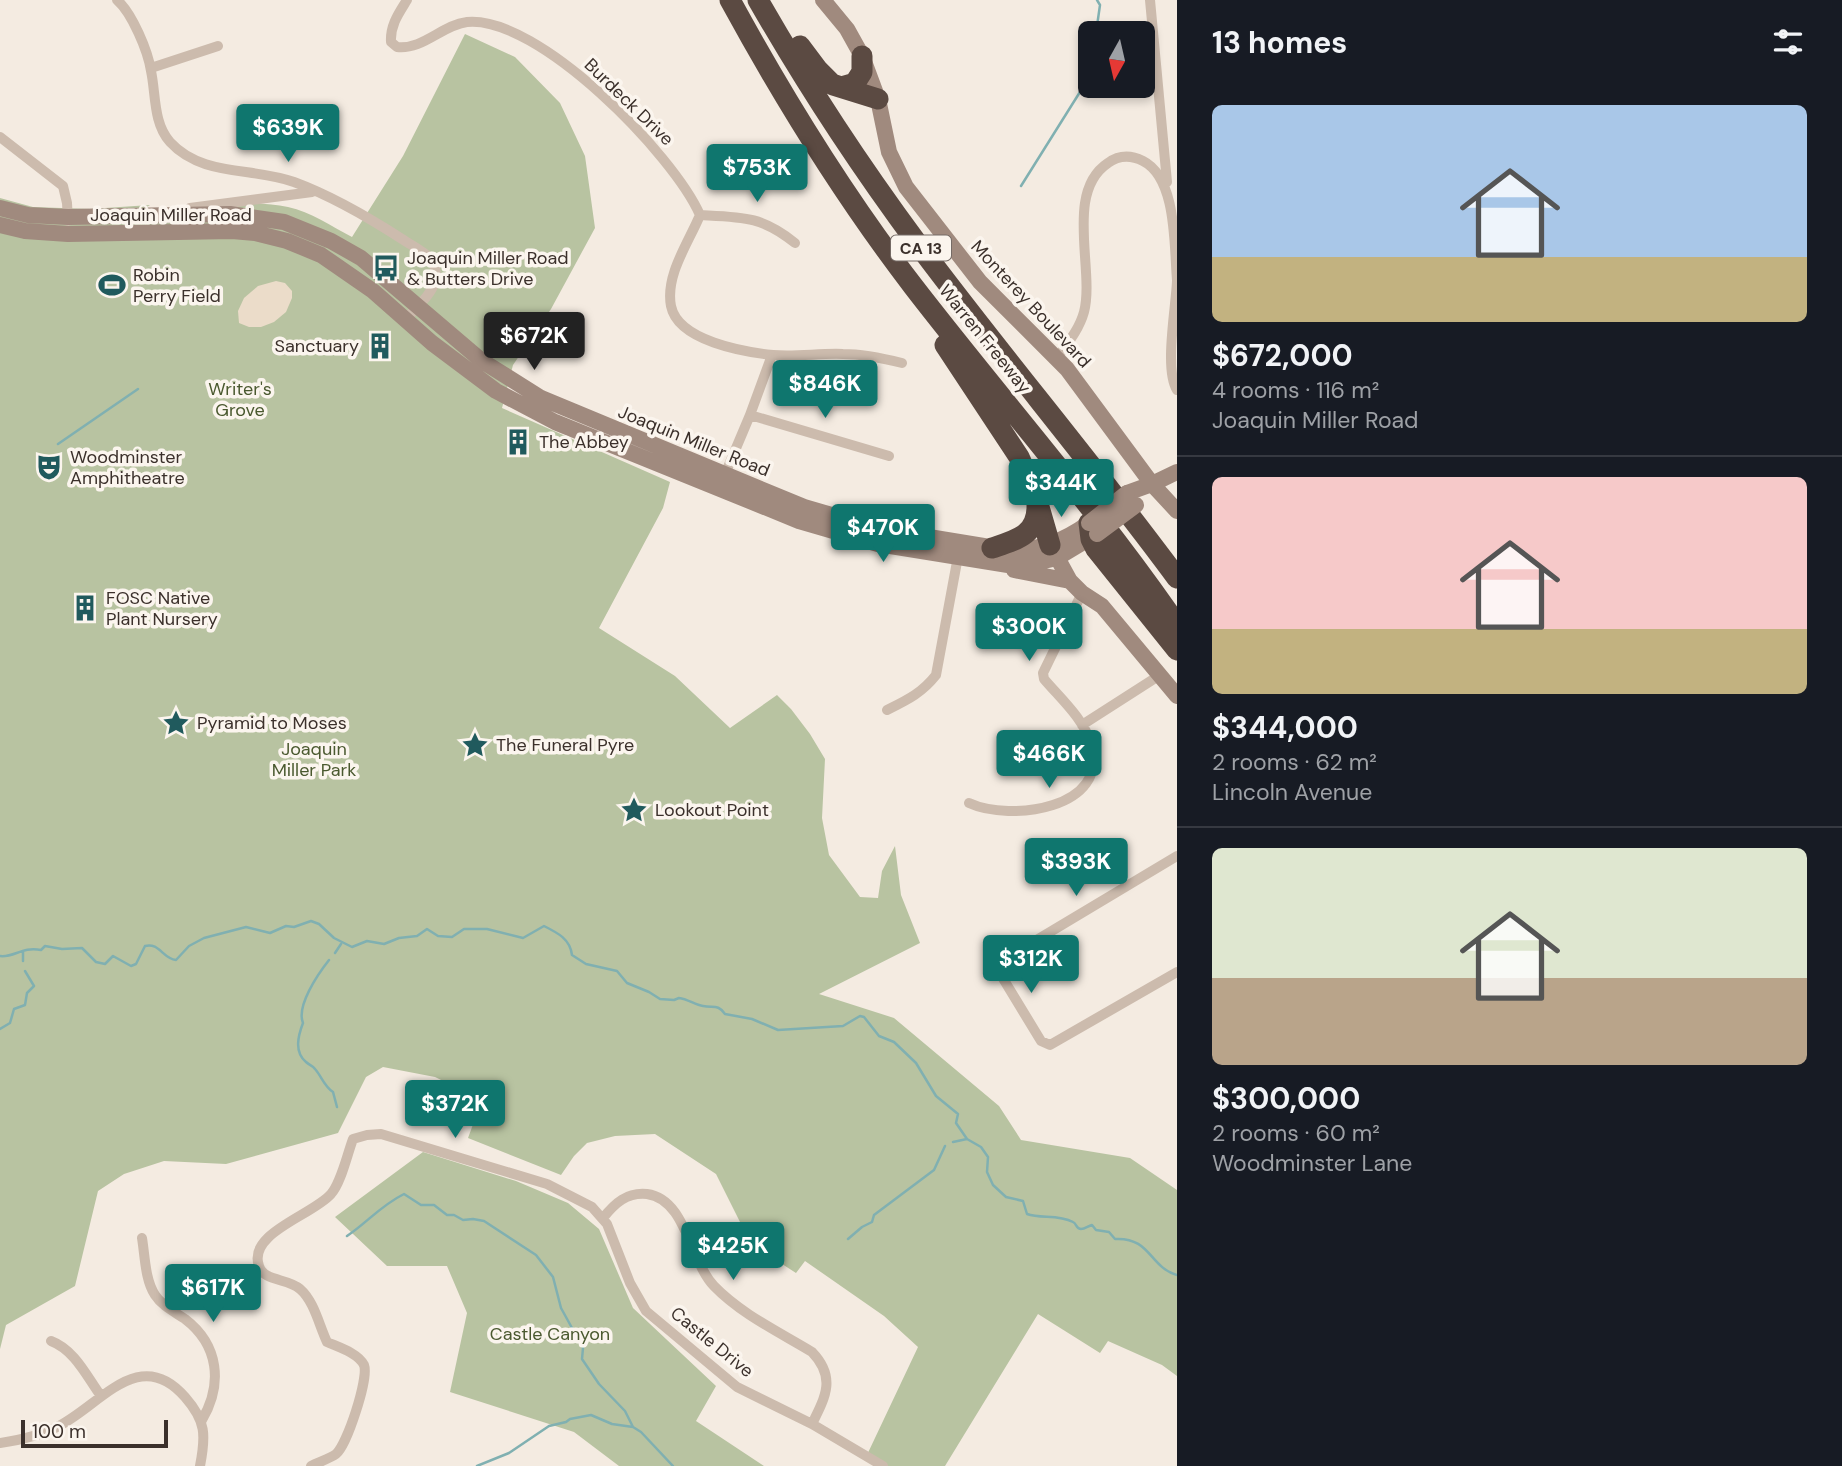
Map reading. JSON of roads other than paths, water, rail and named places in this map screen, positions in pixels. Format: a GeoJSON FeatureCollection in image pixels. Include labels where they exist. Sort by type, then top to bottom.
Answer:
{"type":"FeatureCollection","features":[{"type":"Feature","properties":{"kind":"highway","name":"Warren Freeway"},"geometry":{"type":"LineString","coordinates":[[730,0],[798,116],[857,208],[913,285],[1116,541],[1177,625]]}},
{"type":"Feature","properties":{"kind":"highway","name":"Warren Freeway"},"geometry":{"type":"LineString","coordinates":[[758,0],[820,103],[917,243],[1177,578]]}},
{"type":"Feature","properties":{"kind":"highway"},"geometry":{"type":"LineString","coordinates":[[770,0],[810,61],[833,85],[878,99]]}},
{"type":"Feature","properties":{"kind":"highway"},"geometry":{"type":"LineString","coordinates":[[833,85],[841,87],[855,83],[862,72],[862,56]]}},
{"type":"Feature","properties":{"kind":"highway"},"geometry":{"type":"LineString","coordinates":[[913,285],[920,309],[1026,470],[1054,551]]}},
{"type":"Feature","properties":{"kind":"highway"},"geometry":{"type":"LineString","coordinates":[[990,556],[1023,537],[1033,527],[1038,513],[1035,493]]}},
{"type":"Feature","properties":{"kind":"highway"},"geometry":{"type":"LineString","coordinates":[[1092,532],[1105,562],[1177,650]]}},
{"type":"Feature","properties":{"kind":"main road","name":"Monterey Boulevard"},"geometry":{"type":"LineString","coordinates":[[823,0],[847,29],[862,56],[878,99],[889,152],[906,187],[980,282],[1057,358],[1152,484],[1177,511]]}},
{"type":"Feature","properties":{"kind":"main road","name":"Joaquin Miller Road"},"geometry":{"type":"LineString","coordinates":[[0,208],[29,215],[68,217],[230,214],[284,222],[331,241],[361,258],[411,313]]}},
{"type":"Feature","properties":{"kind":"main road","name":"Joaquin Miller Road"},"geometry":{"type":"LineString","coordinates":[[0,225],[25,231],[68,234],[255,233],[287,241],[321,256],[357,278],[541,398],[799,521],[878,544],[958,559],[1023,551],[1054,551],[1066,538],[1092,532],[1152,484]]}},
{"type":"Feature","properties":{"kind":"main road"},"geometry":{"type":"LineString","coordinates":[[1152,484],[1177,472]]}},
{"type":"Feature","properties":{"kind":"main road","name":"Joaquin Miller Road"},"geometry":{"type":"LineString","coordinates":[[721,482],[880,529],[960,542],[990,556]]}},
{"type":"Feature","properties":{"kind":"main road"},"geometry":{"type":"LineString","coordinates":[[1054,551],[1076,587]]}},
{"type":"Feature","properties":{"kind":"main road"},"geometry":{"type":"LineString","coordinates":[[990,556],[1076,587],[1102,606],[1177,696]]}},
{"type":"Feature","properties":{"kind":"street"},"geometry":{"type":"LineString","coordinates":[[117,0],[131,16],[151,68],[160,125],[169,141],[207,166],[267,175],[315,191],[363,214],[431,258],[436,271],[435,281],[429,294],[411,313]]}},
{"type":"Feature","properties":{"kind":"street","name":"Burdeck Drive"},"geometry":{"type":"LineString","coordinates":[[407,0],[393,23],[391,42],[397,47],[415,46],[467,22],[509,31],[533,43],[582,77],[657,150],[693,198],[700,215]]}},
{"type":"Feature","properties":{"kind":"street"},"geometry":{"type":"LineString","coordinates":[[1150,0],[1177,280],[1170,366],[1172,382],[1177,390]]}},
{"type":"Feature","properties":{"kind":"street"},"geometry":{"type":"LineString","coordinates":[[151,68],[218,46]]}},
{"type":"Feature","properties":{"kind":"street"},"geometry":{"type":"LineString","coordinates":[[0,137],[63,186],[68,234]]}},
{"type":"Feature","properties":{"kind":"street"},"geometry":{"type":"LineString","coordinates":[[1057,358],[1078,328],[1084,311],[1083,215],[1092,181],[1111,160],[1132,156],[1151,166],[1160,175],[1168,192]]}},
{"type":"Feature","properties":{"kind":"street"},"geometry":{"type":"LineString","coordinates":[[132,216],[315,191]]}},
{"type":"Feature","properties":{"kind":"street"},"geometry":{"type":"LineString","coordinates":[[795,243],[776,227],[749,218],[700,215],[678,261],[671,287],[671,307],[679,323],[703,338],[772,355],[846,354],[902,363]]}},
{"type":"Feature","properties":{"kind":"street"},"geometry":{"type":"LineString","coordinates":[[721,482],[772,355]]}},
{"type":"Feature","properties":{"kind":"street"},"geometry":{"type":"LineString","coordinates":[[750,415],[889,456]]}},
{"type":"Feature","properties":{"kind":"street"},"geometry":{"type":"LineString","coordinates":[[887,710],[926,689],[936,675],[960,542]]}},
{"type":"Feature","properties":{"kind":"street"},"geometry":{"type":"LineString","coordinates":[[970,803],[982,809],[1028,811],[1056,805],[1073,797],[1085,786],[1093,768],[1092,745],[1082,725],[1044,679],[1043,673],[1076,587]]}},
{"type":"Feature","properties":{"kind":"street"},"geometry":{"type":"LineString","coordinates":[[1082,725],[1160,675]]}},
{"type":"Feature","properties":{"kind":"street"},"geometry":{"type":"LineString","coordinates":[[1177,856],[1000,962],[996,967],[1039,1038],[1047,1045],[1057,1043],[1177,973]]}},
{"type":"Feature","properties":{"kind":"street"},"geometry":{"type":"LineString","coordinates":[[311,1466],[337,1453],[366,1378],[363,1364],[353,1354],[327,1342],[308,1299],[300,1289],[262,1272],[257,1254],[262,1242],[275,1231],[318,1207],[333,1192],[354,1139],[367,1135],[381,1134],[547,1184],[592,1208],[603,1218],[617,1201],[640,1193],[652,1195],[672,1207],[711,1283],[733,1303],[812,1352],[820,1361],[826,1372],[827,1384],[811,1424]]}},
{"type":"Feature","properties":{"kind":"street","name":"Castle Drive"},"geometry":{"type":"LineString","coordinates":[[603,1218],[630,1283],[646,1311],[737,1387],[811,1424],[883,1466]]}},
{"type":"Feature","properties":{"kind":"street"},"geometry":{"type":"LineString","coordinates":[[142,1238],[148,1278],[155,1296],[201,1334],[211,1351],[215,1390],[202,1420],[204,1446],[200,1466]]}},
{"type":"Feature","properties":{"kind":"street"},"geometry":{"type":"LineString","coordinates":[[51,1341],[73,1355],[101,1396]]}},
{"type":"Feature","properties":{"kind":"street"},"geometry":{"type":"LineString","coordinates":[[0,1443],[27,1438],[58,1427],[132,1377],[155,1376],[173,1384],[202,1420]]}},
{"type":"Feature","properties":{"kind":"waterway"},"geometry":{"type":"LineString","coordinates":[[1097,0],[1100,5],[1098,21]]}},
{"type":"Feature","properties":{"kind":"waterway"},"geometry":{"type":"LineString","coordinates":[[1021,186],[1078,95]]}},
{"type":"Feature","properties":{"kind":"waterway"},"geometry":{"type":"LineString","coordinates":[[58,444],[138,389]]}},
{"type":"Feature","properties":{"kind":"waterway"},"geometry":{"type":"LineString","coordinates":[[0,956],[41,950],[45,946],[82,948],[96,962],[105,964],[113,956],[131,966],[136,964],[145,946],[154,946],[176,960],[189,946],[204,938],[246,927],[270,933],[286,926],[294,927],[311,921],[352,947],[367,941],[384,944],[399,938],[417,936],[427,929],[438,936],[452,937],[464,929],[487,929],[523,938],[544,926],[562,937],[569,945],[572,955],[586,964],[617,971],[627,983],[660,999],[679,998],[718,1008],[725,1014],[752,1019],[778,1030],[843,1026],[860,1016],[864,1017],[879,1036],[894,1042],[916,1063],[936,1096],[958,1114],[956,1123],[967,1139],[981,1147],[988,1157],[987,1172],[993,1185],[1006,1197],[1023,1201],[1027,1214],[1067,1220],[1079,1229],[1092,1225],[1096,1230],[1109,1232],[1115,1239],[1136,1243],[1161,1266],[1177,1275]]}},
{"type":"Feature","properties":{"kind":"waterway"},"geometry":{"type":"LineString","coordinates":[[335,953],[341,944]]}},
{"type":"Feature","properties":{"kind":"waterway"},"geometry":{"type":"LineString","coordinates":[[23,951],[23,961]]}},
{"type":"Feature","properties":{"kind":"waterway"},"geometry":{"type":"LineString","coordinates":[[329,960],[305,999],[298,1044],[302,1058],[314,1068],[333,1092],[337,1107]]}},
{"type":"Feature","properties":{"kind":"waterway"},"geometry":{"type":"LineString","coordinates":[[0,1029],[10,1023],[14,1009],[25,1005],[27,993],[34,986],[25,971]]}},
{"type":"Feature","properties":{"kind":"waterway"},"geometry":{"type":"LineString","coordinates":[[953,1142],[967,1139]]}},
{"type":"Feature","properties":{"kind":"waterway"},"geometry":{"type":"LineString","coordinates":[[848,1239],[872,1222],[874,1215],[934,1170],[945,1146]]}},
{"type":"Feature","properties":{"kind":"waterway"},"geometry":{"type":"LineString","coordinates":[[347,1236],[404,1194],[421,1205],[434,1205],[447,1215],[463,1220],[484,1221],[536,1255],[553,1277],[561,1308],[583,1348],[582,1359],[599,1384],[625,1411],[633,1427],[673,1466]]}},
{"type":"Feature","properties":{"kind":"waterway"},"geometry":{"type":"LineString","coordinates":[[477,1466],[509,1453],[549,1426],[570,1419],[591,1415],[612,1424],[633,1427]]}},
{"type":"Feature","properties":{"kind":"place","name":"Joaquin Miller Road & Butters Drive"},"geometry":{"type":"Point","coordinates":[386,268]}},
{"type":"Feature","properties":{"kind":"place","name":"Robin Perry Field"},"geometry":{"type":"Point","coordinates":[112,285]}},
{"type":"Feature","properties":{"kind":"place","name":"Sanctuary"},"geometry":{"type":"Point","coordinates":[380,346]}},
{"type":"Feature","properties":{"kind":"place","name":"The Abbey"},"geometry":{"type":"Point","coordinates":[518,442]}},
{"type":"Feature","properties":{"kind":"place","name":"Woodminster Amphitheatre"},"geometry":{"type":"Point","coordinates":[49,467]}},
{"type":"Feature","properties":{"kind":"place","name":"FOSC Native Plant Nursery"},"geometry":{"type":"Point","coordinates":[85,608]}},
{"type":"Feature","properties":{"kind":"place","name":"Pyramid to Moses"},"geometry":{"type":"Point","coordinates":[176,723]}},
{"type":"Feature","properties":{"kind":"place","name":"The Funeral Pyre"},"geometry":{"type":"Point","coordinates":[475,745]}},
{"type":"Feature","properties":{"kind":"place","name":"Lookout Point"},"geometry":{"type":"Point","coordinates":[634,810]}},
{"type":"Feature","properties":{"kind":"park label","name":"Writer's Grove"},"geometry":{"type":"Point","coordinates":[240,399]}},
{"type":"Feature","properties":{"kind":"park label","name":"Joaquin Miller Park"},"geometry":{"type":"Point","coordinates":[314,759]}},
{"type":"Feature","properties":{"kind":"park label","name":"Castle Canyon"},"geometry":{"type":"Point","coordinates":[550,1334]}}]}
